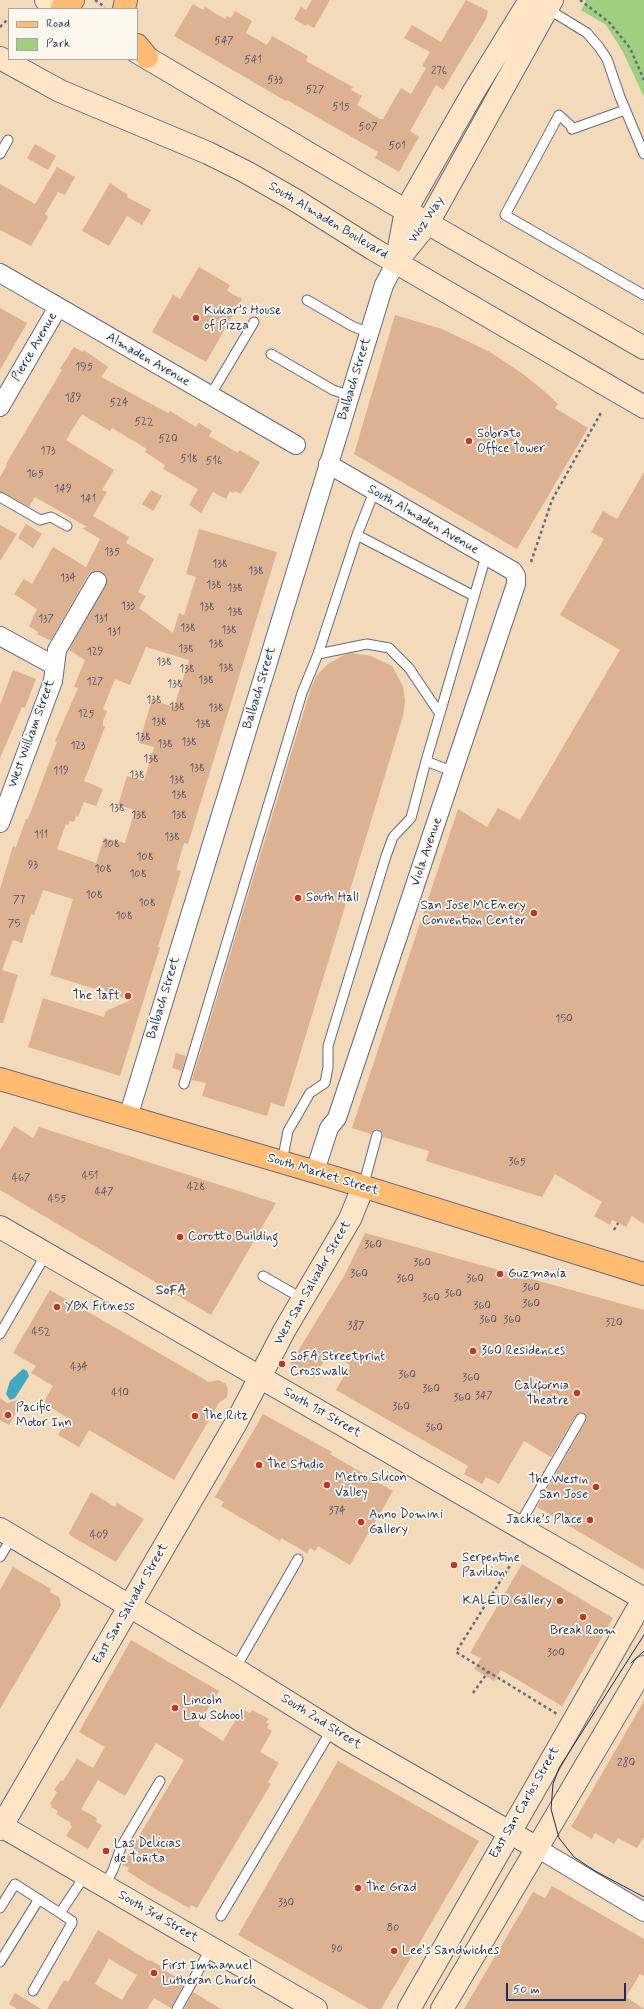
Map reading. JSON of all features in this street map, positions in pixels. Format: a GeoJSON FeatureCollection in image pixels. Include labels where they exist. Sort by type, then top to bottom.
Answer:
{"type":"FeatureCollection","features":[{"type":"Feature","properties":{"kind":"main road","name":"South Market Street"},"geometry":{"type":"LineString","coordinates":[[0,1079],[315,1171],[644,1274]]}},
{"type":"Feature","properties":{"kind":"street","name":"Woz Way"},"geometry":{"type":"LineString","coordinates":[[396,262],[406,210],[474,90],[540,2]]}},
{"type":"Feature","properties":{"kind":"street","name":"Woz Way"},"geometry":{"type":"LineString","coordinates":[[396,262],[428,223],[540,2]]}},
{"type":"Feature","properties":{"kind":"street"},"geometry":{"type":"LineString","coordinates":[[0,52],[8,46]]}},
{"type":"Feature","properties":{"kind":"street"},"geometry":{"type":"LineString","coordinates":[[140,51],[428,223],[644,348]]}},
{"type":"Feature","properties":{"kind":"street","name":"South Almaden Boulevard"},"geometry":{"type":"LineString","coordinates":[[0,58],[60,91],[208,153],[246,172],[396,262],[644,407]]}},
{"type":"Feature","properties":{"kind":"street","name":"Balbach Street"},"geometry":{"type":"LineString","coordinates":[[128,1117],[384,285],[396,262]]}},
{"type":"Feature","properties":{"kind":"street","name":"Almaden Avenue"},"geometry":{"type":"LineString","coordinates":[[0,273],[296,445]]}},
{"type":"Feature","properties":{"kind":"street","name":"Pierce Avenue"},"geometry":{"type":"LineString","coordinates":[[0,407],[58,308]]}},
{"type":"Feature","properties":{"kind":"street","name":"South Almaden Avenue"},"geometry":{"type":"LineString","coordinates":[[328,464],[374,492],[513,571],[516,576]]}},
{"type":"Feature","properties":{"kind":"street","name":"Viola Avenue"},"geometry":{"type":"LineString","coordinates":[[315,1171],[328,1128],[337,1118],[515,592],[516,576]]}},
{"type":"Feature","properties":{"kind":"street","name":"West William Street"},"geometry":{"type":"LineString","coordinates":[[0,823],[53,681],[57,650],[97,581]]}},
{"type":"Feature","properties":{"kind":"street"},"geometry":{"type":"LineString","coordinates":[[0,636],[55,666]]}},
{"type":"Feature","properties":{"kind":"street","name":"West San Salvador Street"},"geometry":{"type":"LineString","coordinates":[[260,1377],[303,1299],[350,1219],[363,1187]]}},
{"type":"Feature","properties":{"kind":"street","name":"South 1st Street"},"geometry":{"type":"LineString","coordinates":[[0,1227],[46,1252],[518,1527],[644,1598]]}},
{"type":"Feature","properties":{"kind":"street","name":"East San Salvador Street"},"geometry":{"type":"LineString","coordinates":[[1,1827],[236,1423],[260,1377]]}},
{"type":"Feature","properties":{"kind":"street","name":"South 2nd Street"},"geometry":{"type":"LineString","coordinates":[[6,1533],[235,1669],[332,1729],[644,1912]]}},
{"type":"Feature","properties":{"kind":"street","name":"East San Carlos Street"},"geometry":{"type":"LineString","coordinates":[[409,2009],[644,1598]]}},
{"type":"Feature","properties":{"kind":"street"},"geometry":{"type":"LineString","coordinates":[[442,2009],[644,1667]]}},
{"type":"Feature","properties":{"kind":"street","name":"South 3rd Street"},"geometry":{"type":"LineString","coordinates":[[1,1827],[86,1874],[316,2009]]}},
{"type":"Feature","properties":{"kind":"lane"},"geometry":{"type":"LineString","coordinates":[[540,2],[568,20],[594,40],[607,59],[625,110],[644,154]]}},
{"type":"Feature","properties":{"kind":"lane"},"geometry":{"type":"LineString","coordinates":[[625,110],[572,129],[570,125],[559,115],[505,215],[644,295]]}},
{"type":"Feature","properties":{"kind":"lane"},"geometry":{"type":"LineString","coordinates":[[0,154],[8,140]]}},
{"type":"Feature","properties":{"kind":"lane"},"geometry":{"type":"LineString","coordinates":[[307,300],[369,334]]}},
{"type":"Feature","properties":{"kind":"lane"},"geometry":{"type":"LineString","coordinates":[[210,396],[254,322]]}},
{"type":"Feature","properties":{"kind":"lane"},"geometry":{"type":"LineString","coordinates":[[271,354],[333,390],[350,396]]}},
{"type":"Feature","properties":{"kind":"lane"},"geometry":{"type":"LineString","coordinates":[[184,1084],[302,693],[318,654],[357,535],[374,492]]}},
{"type":"Feature","properties":{"kind":"lane"},"geometry":{"type":"LineString","coordinates":[[0,497],[40,520],[51,517],[67,526]]}},
{"type":"Feature","properties":{"kind":"lane"},"geometry":{"type":"LineString","coordinates":[[357,535],[474,596]]}},
{"type":"Feature","properties":{"kind":"lane"},"geometry":{"type":"LineString","coordinates":[[282,1162],[288,1131],[310,1093],[325,1083],[328,1066],[328,1046],[386,856],[393,837],[411,818],[426,761],[486,556]]}},
{"type":"Feature","properties":{"kind":"lane"},"geometry":{"type":"LineString","coordinates":[[318,654],[367,644],[389,648],[409,668],[440,714]]}},
{"type":"Feature","properties":{"kind":"lane"},"geometry":{"type":"LineString","coordinates":[[426,761],[454,772]]}},
{"type":"Feature","properties":{"kind":"lane"},"geometry":{"type":"LineString","coordinates":[[363,1187],[377,1135]]}},
{"type":"Feature","properties":{"kind":"lane"},"geometry":{"type":"LineString","coordinates":[[0,1334],[46,1252]]}},
{"type":"Feature","properties":{"kind":"lane"},"geometry":{"type":"LineString","coordinates":[[263,1276],[303,1299]]}},
{"type":"Feature","properties":{"kind":"lane"},"geometry":{"type":"LineString","coordinates":[[518,1527],[581,1418]]}},
{"type":"Feature","properties":{"kind":"lane"},"geometry":{"type":"LineString","coordinates":[[0,1556],[6,1533]]}},
{"type":"Feature","properties":{"kind":"lane"},"geometry":{"type":"LineString","coordinates":[[235,1669],[298,1559]]}},
{"type":"Feature","properties":{"kind":"lane"},"geometry":{"type":"LineString","coordinates":[[221,1916],[332,1729]]}},
{"type":"Feature","properties":{"kind":"lane"},"geometry":{"type":"LineString","coordinates":[[105,1885],[113,1870],[121,1847],[160,1781]]}},
{"type":"Feature","properties":{"kind":"lane"},"geometry":{"type":"LineString","coordinates":[[60,1913],[86,1874]]}},
{"type":"Feature","properties":{"kind":"lane"},"geometry":{"type":"LineString","coordinates":[[0,1908],[15,1884],[72,1921],[33,1991]]}},
{"type":"Feature","properties":{"kind":"lane"},"geometry":{"type":"LineString","coordinates":[[0,1962],[39,1900]]}},
{"type":"Feature","properties":{"kind":"lane"},"geometry":{"type":"LineString","coordinates":[[177,2009],[211,1948]]}},
{"type":"Feature","properties":{"kind":"path"},"geometry":{"type":"LineString","coordinates":[[95,0],[107,8]]}},
{"type":"Feature","properties":{"kind":"path"},"geometry":{"type":"LineString","coordinates":[[580,0],[609,22],[630,48],[644,80]]}},
{"type":"Feature","properties":{"kind":"path"},"geometry":{"type":"LineString","coordinates":[[0,27],[8,19]]}},
{"type":"Feature","properties":{"kind":"path"},"geometry":{"type":"LineString","coordinates":[[531,562],[552,500],[602,411]]}},
{"type":"Feature","properties":{"kind":"path"},"geometry":{"type":"LineString","coordinates":[[614,1230],[618,1223]]}},
{"type":"Feature","properties":{"kind":"path"},"geometry":{"type":"LineString","coordinates":[[516,1556],[456,1652],[559,1716]]}},
{"type":"Feature","properties":{"kind":"path"},"geometry":{"type":"LineString","coordinates":[[473,1693],[488,1672]]}},
{"type":"Feature","properties":{"kind":"green space"},"geometry":{"type":"Polygon","coordinates":[[[586,0],[644,0],[644,97],[623,52],[606,25],[581,10],[586,0]]]}},
{"type":"Feature","properties":{"kind":"water"},"geometry":{"type":"Polygon","coordinates":[[[23,1369],[27,1371],[29,1376],[15,1398],[10,1400],[6,1394],[10,1381],[23,1369]]]}},
{"type":"Feature","properties":{"kind":"building"},"geometry":{"type":"Polygon","coordinates":[[[312,0],[330,0],[314,28],[307,24],[306,26],[294,19],[301,7],[306,10],[312,0]]]}},
{"type":"Feature","properties":{"kind":"building"},"geometry":{"type":"Polygon","coordinates":[[[466,0],[488,11],[486,19],[443,90],[436,85],[410,131],[419,137],[399,172],[375,158],[378,152],[174,36],[193,4],[203,10],[205,7],[225,19],[227,16],[231,18],[235,11],[252,21],[246,33],[267,45],[272,36],[308,56],[306,61],[353,87],[351,90],[362,96],[357,105],[380,119],[383,119],[401,88],[411,94],[426,68],[422,66],[430,52],[404,38],[412,25],[441,42],[466,0]]]}},
{"type":"Feature","properties":{"kind":"building"},"geometry":{"type":"Polygon","coordinates":[[[35,144],[56,156],[48,170],[27,158],[35,144]]]}},
{"type":"Feature","properties":{"kind":"building"},"geometry":{"type":"Polygon","coordinates":[[[57,167],[75,177],[65,195],[58,192],[45,214],[48,217],[31,246],[0,230],[0,184],[35,204],[57,167]]]}},
{"type":"Feature","properties":{"kind":"building"},"geometry":{"type":"Polygon","coordinates":[[[110,183],[128,195],[127,197],[151,210],[142,225],[127,216],[109,246],[82,231],[110,183]]]}},
{"type":"Feature","properties":{"kind":"building","name":"Kukar’s House of Pizza"},"geometry":{"type":"Polygon","coordinates":[[[199,267],[230,285],[227,291],[242,299],[206,362],[152,332],[173,295],[180,299],[199,267]]]}},
{"type":"Feature","properties":{"kind":"building"},"geometry":{"type":"Polygon","coordinates":[[[0,308],[27,323],[0,370],[0,308]]]}},
{"type":"Feature","properties":{"kind":"building","name":"Sobrato Office Tower"},"geometry":{"type":"Polygon","coordinates":[[[395,315],[442,329],[490,352],[523,374],[544,391],[558,404],[555,408],[588,428],[517,549],[354,454],[395,315]]]}},
{"type":"Feature","properties":{"kind":"building"},"geometry":{"type":"Polygon","coordinates":[[[74,347],[83,352],[84,350],[108,367],[101,377],[168,413],[170,411],[196,427],[199,423],[212,431],[209,436],[238,453],[239,450],[260,462],[241,494],[235,491],[233,493],[230,491],[226,499],[213,492],[201,513],[189,505],[198,489],[163,469],[165,465],[145,452],[147,449],[112,428],[110,431],[83,415],[80,417],[66,440],[114,470],[102,490],[107,492],[93,516],[129,537],[126,543],[154,559],[138,592],[146,596],[139,608],[173,633],[179,613],[184,615],[196,577],[186,574],[199,529],[277,552],[188,844],[184,843],[176,870],[181,871],[158,947],[160,947],[120,1076],[28,1047],[43,998],[104,1017],[106,1011],[131,1000],[50,975],[73,899],[43,890],[34,915],[31,914],[22,943],[13,940],[2,970],[18,975],[3,1023],[0,1023],[0,889],[13,846],[16,847],[26,819],[28,819],[57,742],[55,741],[78,688],[74,687],[85,660],[69,650],[107,581],[106,576],[102,572],[97,571],[88,575],[51,640],[37,634],[38,632],[29,626],[37,609],[14,594],[24,579],[32,584],[53,547],[86,567],[100,539],[82,528],[87,527],[35,497],[29,507],[0,491],[0,477],[7,465],[6,464],[62,370],[60,369],[74,347]],[[146,647],[130,685],[115,679],[103,709],[107,711],[103,721],[103,726],[105,727],[84,781],[103,789],[96,806],[84,802],[78,817],[76,816],[74,822],[70,821],[68,825],[66,824],[57,849],[96,863],[104,838],[125,843],[135,810],[118,805],[127,776],[144,781],[154,747],[139,743],[152,700],[174,707],[189,660],[146,647]]]}},
{"type":"Feature","properties":{"kind":"building","name":"San Jose McEnery Convention Center"},"geometry":{"type":"Polygon","coordinates":[[[644,472],[644,1224],[632,1216],[626,1227],[612,1220],[610,1225],[594,1216],[602,1202],[555,1174],[542,1197],[426,1161],[429,1151],[383,1137],[383,1133],[379,1129],[375,1129],[371,1134],[352,1128],[458,809],[487,827],[498,808],[520,820],[620,650],[560,615],[604,539],[591,532],[603,511],[617,519],[644,472]]]}},
{"type":"Feature","properties":{"kind":"building"},"geometry":{"type":"Polygon","coordinates":[[[151,490],[162,496],[153,511],[142,504],[151,490]]]}},
{"type":"Feature","properties":{"kind":"building"},"geometry":{"type":"Polygon","coordinates":[[[26,524],[42,534],[33,548],[18,538],[26,524]]]}},
{"type":"Feature","properties":{"kind":"building"},"geometry":{"type":"Polygon","coordinates":[[[0,525],[17,534],[0,561],[0,525]]]}},
{"type":"Feature","properties":{"kind":"building","name":"South Hall"},"geometry":{"type":"Polygon","coordinates":[[[352,653],[371,656],[392,666],[403,686],[405,701],[403,716],[284,1107],[271,1103],[267,1116],[202,1096],[206,1083],[192,1080],[311,688],[317,675],[328,664],[344,655],[352,653]]]}},
{"type":"Feature","properties":{"kind":"building"},"geometry":{"type":"Polygon","coordinates":[[[13,670],[36,679],[25,708],[22,707],[0,758],[0,705],[13,670]]]}},
{"type":"Feature","properties":{"kind":"building"},"geometry":{"type":"Polygon","coordinates":[[[176,1053],[186,1056],[182,1071],[172,1068],[176,1053]]]}},
{"type":"Feature","properties":{"kind":"building"},"geometry":{"type":"Polygon","coordinates":[[[14,1126],[33,1138],[39,1127],[276,1203],[211,1315],[0,1190],[0,1150],[14,1126]]]}},
{"type":"Feature","properties":{"kind":"building"},"geometry":{"type":"Polygon","coordinates":[[[365,1233],[644,1310],[644,1570],[537,1507],[586,1421],[587,1418],[584,1413],[581,1412],[576,1415],[551,1457],[524,1441],[499,1484],[486,1477],[482,1484],[464,1474],[468,1466],[336,1390],[350,1365],[329,1353],[314,1378],[290,1364],[344,1276],[365,1233]]]}},
{"type":"Feature","properties":{"kind":"building"},"geometry":{"type":"Polygon","coordinates":[[[50,1290],[209,1382],[218,1380],[226,1384],[228,1390],[227,1397],[219,1403],[174,1480],[89,1430],[79,1447],[58,1435],[68,1418],[43,1403],[53,1386],[31,1373],[36,1366],[13,1353],[50,1290]]]}},
{"type":"Feature","properties":{"kind":"building","name":"Pacific Motor Inn"},"geometry":{"type":"Polygon","coordinates":[[[0,1398],[7,1403],[25,1398],[9,1425],[0,1420],[0,1398]]]}},
{"type":"Feature","properties":{"kind":"building"},"geometry":{"type":"Polygon","coordinates":[[[263,1414],[332,1452],[330,1454],[393,1491],[350,1565],[318,1546],[315,1551],[310,1548],[307,1553],[281,1538],[280,1541],[221,1506],[224,1502],[215,1497],[263,1414]]]}},
{"type":"Feature","properties":{"kind":"building"},"geometry":{"type":"Polygon","coordinates":[[[91,1492],[115,1507],[117,1503],[144,1519],[116,1562],[71,1536],[69,1533],[91,1492]]]}},
{"type":"Feature","properties":{"kind":"building"},"geometry":{"type":"Polygon","coordinates":[[[522,1564],[613,1618],[562,1706],[501,1670],[494,1681],[474,1669],[481,1658],[470,1653],[522,1564]]]}},
{"type":"Feature","properties":{"kind":"building"},"geometry":{"type":"Polygon","coordinates":[[[13,1567],[51,1589],[50,1592],[59,1597],[61,1605],[0,1709],[0,1590],[13,1567]]]}},
{"type":"Feature","properties":{"kind":"building"},"geometry":{"type":"Polygon","coordinates":[[[131,1640],[219,1691],[198,1725],[223,1741],[242,1709],[250,1713],[252,1710],[269,1719],[266,1723],[269,1724],[267,1728],[272,1731],[260,1752],[279,1763],[268,1782],[271,1784],[197,1908],[191,1905],[189,1908],[152,1887],[127,1871],[129,1868],[122,1865],[184,1760],[156,1743],[125,1796],[98,1780],[81,1809],[97,1818],[96,1822],[102,1825],[88,1849],[66,1836],[72,1827],[70,1825],[71,1823],[56,1814],[58,1811],[51,1807],[52,1805],[50,1804],[57,1792],[54,1790],[61,1780],[63,1781],[77,1759],[93,1768],[105,1747],[79,1732],[131,1640]]]}},
{"type":"Feature","properties":{"kind":"building"},"geometry":{"type":"Polygon","coordinates":[[[644,1701],[644,1837],[637,1848],[618,1838],[614,1844],[595,1833],[592,1839],[571,1827],[644,1701]]]}},
{"type":"Feature","properties":{"kind":"building","name":"The Grad"},"geometry":{"type":"Polygon","coordinates":[[[338,1761],[479,1841],[381,2009],[369,2009],[238,1935],[338,1761]]]}},
{"type":"Feature","properties":{"kind":"building"},"geometry":{"type":"Polygon","coordinates":[[[552,1886],[644,1939],[644,1976],[640,1974],[626,1997],[644,2009],[464,2009],[533,1892],[545,1898],[552,1886]]]}},
{"type":"Feature","properties":{"kind":"building","name":"First Immanuel Lutheran Church"},"geometry":{"type":"Polygon","coordinates":[[[98,1930],[149,1961],[150,1960],[161,1966],[160,1968],[176,1977],[174,1981],[183,1986],[171,2008],[154,1998],[147,2009],[47,2009],[64,1980],[68,1982],[98,1930]],[[109,1959],[95,1984],[122,2000],[137,1975],[109,1959]]]}},
{"type":"Feature","properties":{"kind":"building"},"geometry":{"type":"Polygon","coordinates":[[[193,1992],[221,2009],[184,2009],[193,1992]]]}},
{"type":"Feature","properties":{"kind":"building"},"geometry":{"type":"Polygon","coordinates":[[[15,1993],[41,2009],[17,2009],[9,2004],[15,1993]]]}},
{"type":"Feature","properties":{"kind":"tram line"},"geometry":{"type":"LineString","coordinates":[[644,1635],[559,1768],[553,1784],[551,1809],[559,1838],[574,1857],[595,1871],[644,1897]]}},
{"type":"Feature","properties":{"kind":"tram line"},"geometry":{"type":"LineString","coordinates":[[631,1663],[644,1651]]}},
{"type":"Feature","properties":{"kind":"place","name":"Kukar’s House of Pizza"},"geometry":{"type":"Point","coordinates":[196,318]}},
{"type":"Feature","properties":{"kind":"place","name":"Sobrato Office Tower"},"geometry":{"type":"Point","coordinates":[469,441]}},
{"type":"Feature","properties":{"kind":"place","name":"South Hall"},"geometry":{"type":"Point","coordinates":[298,898]}},
{"type":"Feature","properties":{"kind":"place","name":"San Jose McEnery Convention Center"},"geometry":{"type":"Point","coordinates":[534,913]}},
{"type":"Feature","properties":{"kind":"place","name":"The Taft"},"geometry":{"type":"Point","coordinates":[128,996]}},
{"type":"Feature","properties":{"kind":"place","name":"Corotto Building"},"geometry":{"type":"Point","coordinates":[180,1237]}},
{"type":"Feature","properties":{"kind":"place","name":"Guzmania"},"geometry":{"type":"Point","coordinates":[500,1274]}},
{"type":"Feature","properties":{"kind":"place","name":"YBX Fitness"},"geometry":{"type":"Point","coordinates":[57,1307]}},
{"type":"Feature","properties":{"kind":"place","name":"360 Residences"},"geometry":{"type":"Point","coordinates":[473,1351]}},
{"type":"Feature","properties":{"kind":"place","name":"SoFA Streetprint Crosswalk"},"geometry":{"type":"Point","coordinates":[282,1364]}},
{"type":"Feature","properties":{"kind":"place","name":"California Theatre"},"geometry":{"type":"Point","coordinates":[577,1393]}},
{"type":"Feature","properties":{"kind":"place","name":"Pacific Motor Inn"},"geometry":{"type":"Point","coordinates":[8,1415]}},
{"type":"Feature","properties":{"kind":"place","name":"The Ritz"},"geometry":{"type":"Point","coordinates":[195,1416]}},
{"type":"Feature","properties":{"kind":"place","name":"The Studio"},"geometry":{"type":"Point","coordinates":[259,1465]}},
{"type":"Feature","properties":{"kind":"place","name":"Metro Silicon Valley"},"geometry":{"type":"Point","coordinates":[327,1485]}},
{"type":"Feature","properties":{"kind":"place","name":"The Westin San Jose"},"geometry":{"type":"Point","coordinates":[596,1487]}},
{"type":"Feature","properties":{"kind":"place","name":"Jackie’s Place"},"geometry":{"type":"Point","coordinates":[590,1520]}},
{"type":"Feature","properties":{"kind":"place","name":"Anno Domini Gallery"},"geometry":{"type":"Point","coordinates":[361,1522]}},
{"type":"Feature","properties":{"kind":"place","name":"Serpentine Pavilion"},"geometry":{"type":"Point","coordinates":[454,1565]}},
{"type":"Feature","properties":{"kind":"place","name":"KALEID Gallery"},"geometry":{"type":"Point","coordinates":[560,1601]}},
{"type":"Feature","properties":{"kind":"place","name":"Break Room"},"geometry":{"type":"Point","coordinates":[583,1617]}},
{"type":"Feature","properties":{"kind":"place","name":"Lincoln Law School"},"geometry":{"type":"Point","coordinates":[175,1708]}},
{"type":"Feature","properties":{"kind":"place","name":"Las Delicias de Toñita"},"geometry":{"type":"Point","coordinates":[106,1851]}},
{"type":"Feature","properties":{"kind":"place","name":"The Grad"},"geometry":{"type":"Point","coordinates":[358,1888]}},
{"type":"Feature","properties":{"kind":"place","name":"Lee's Sandwiches"},"geometry":{"type":"Point","coordinates":[394,1951]}},
{"type":"Feature","properties":{"kind":"place","name":"First Immanuel Lutheran Church"},"geometry":{"type":"Point","coordinates":[154,1973]}},
{"type":"Feature","properties":{"kind":"district","name":"SoFA"},"geometry":{"type":"Point","coordinates":[171,1291]}}]}
